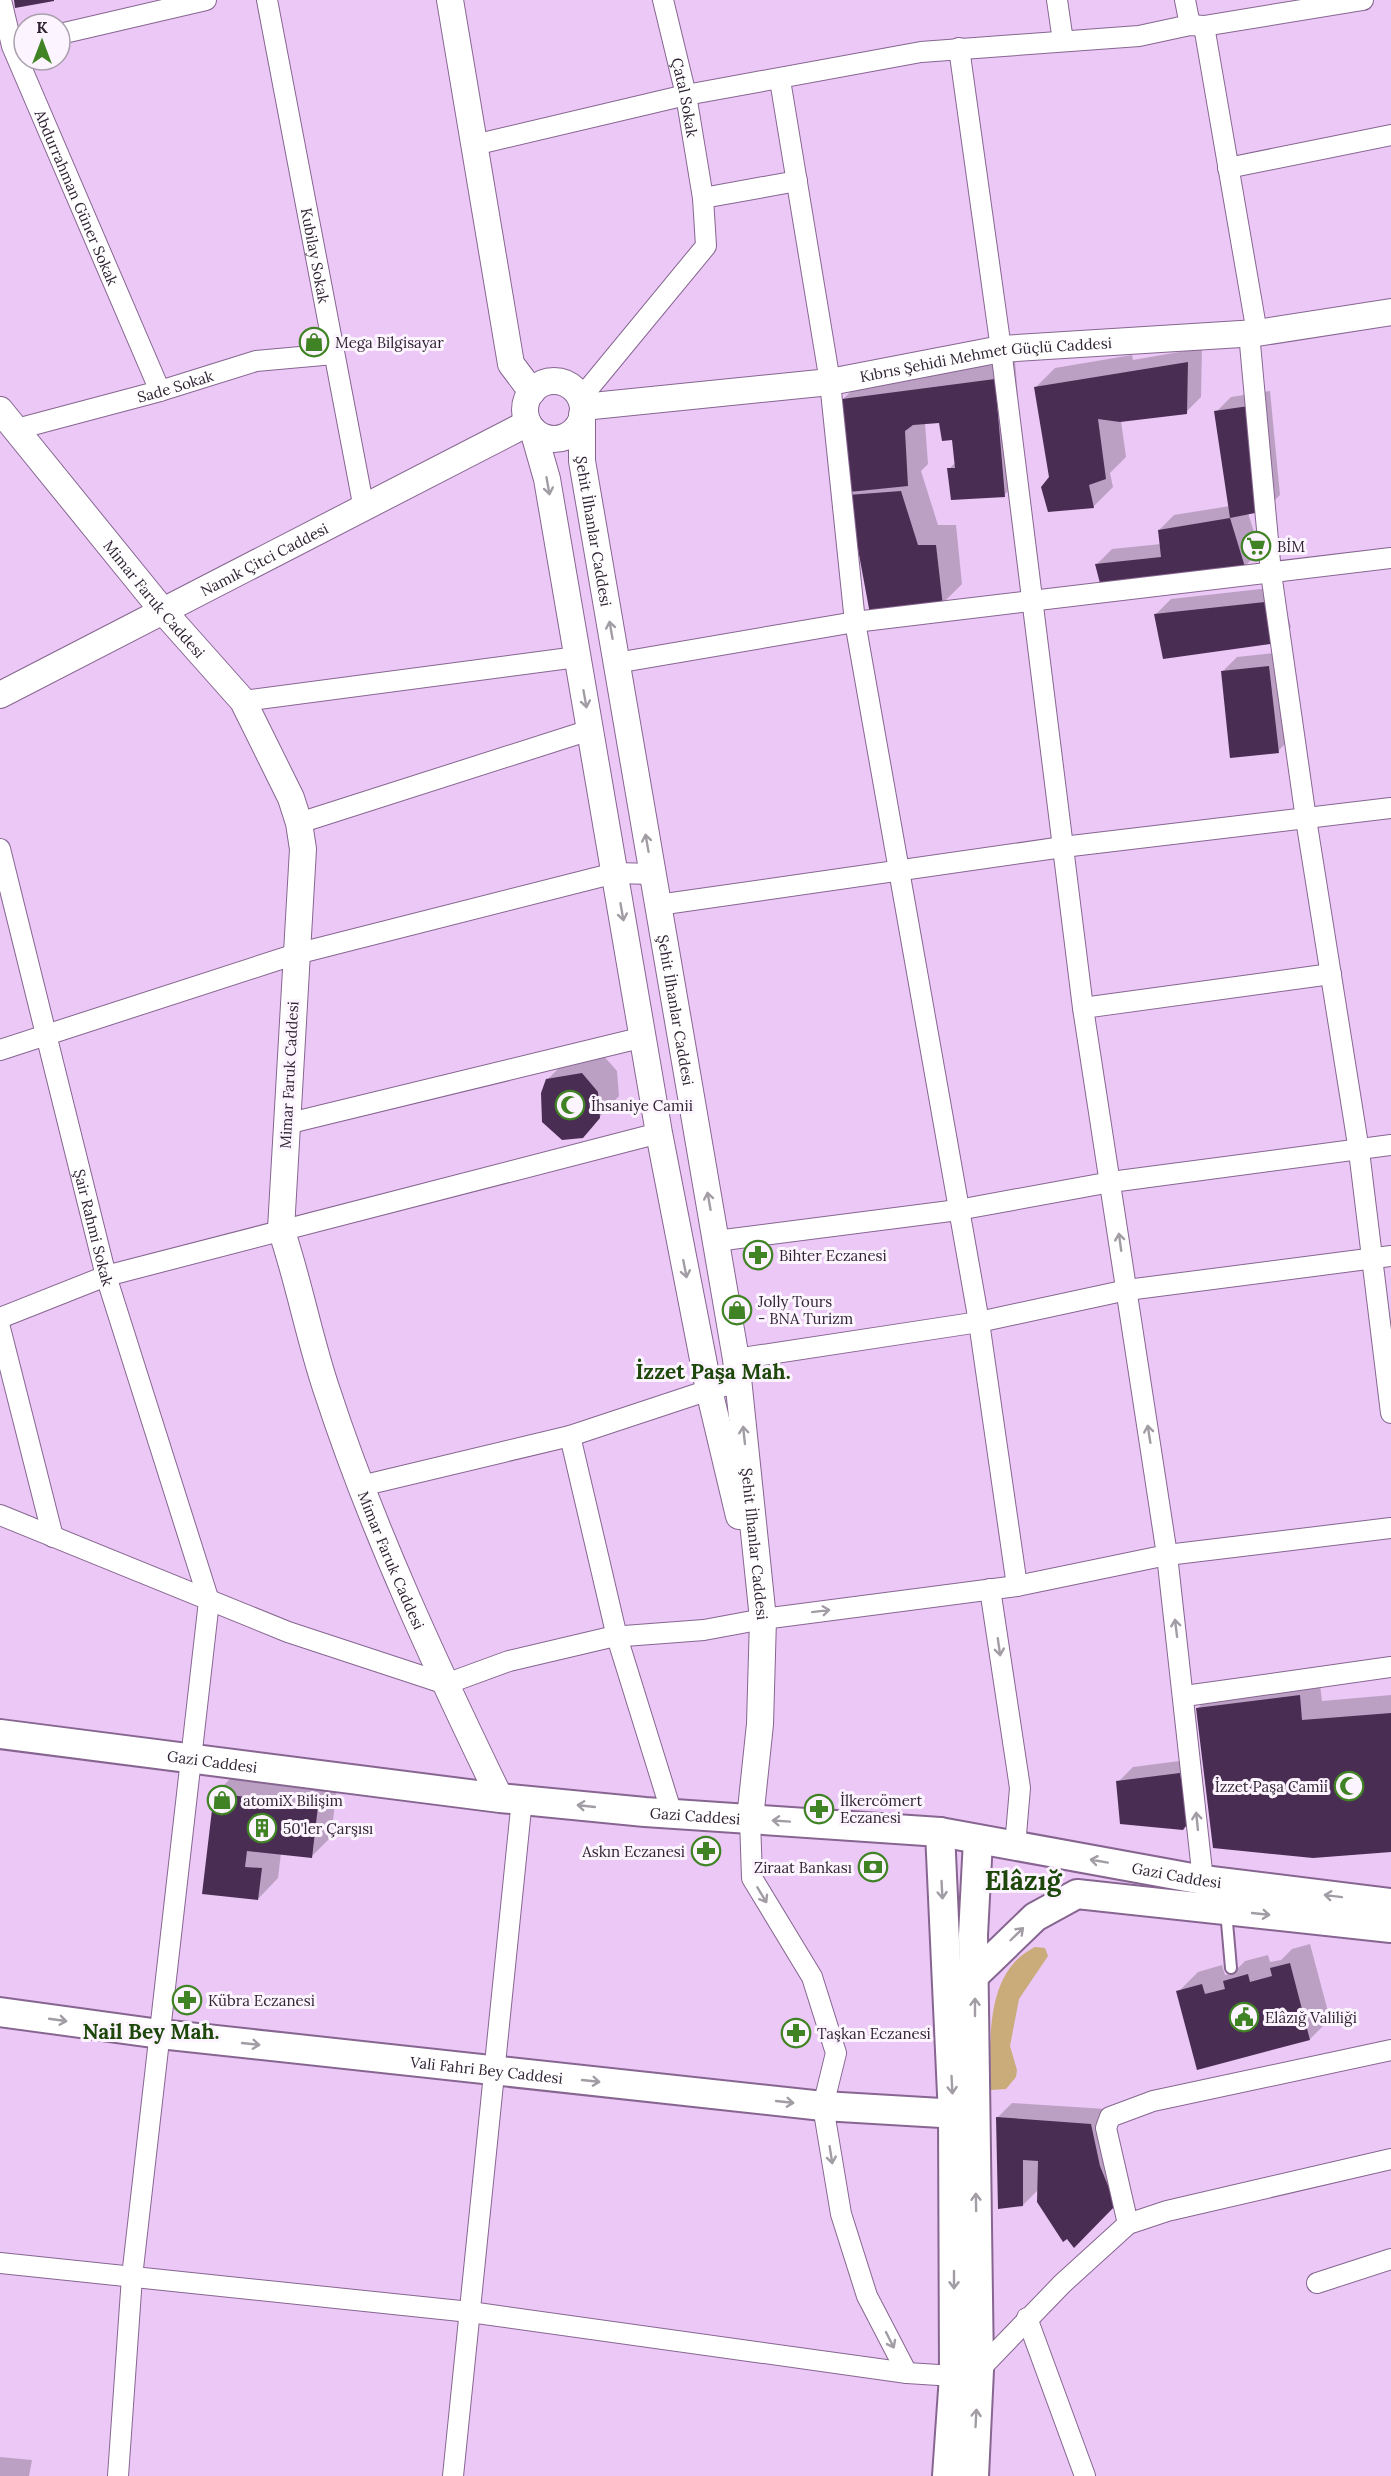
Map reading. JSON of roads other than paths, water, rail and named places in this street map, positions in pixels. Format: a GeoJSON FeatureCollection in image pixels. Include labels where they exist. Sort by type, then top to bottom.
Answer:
{"type":"FeatureCollection","features":[{"type":"Feature","properties":{"kind":"main road","name":"Gazi Caddesi"},"geometry":{"type":"LineString","coordinates":[[0,1734],[511,1799],[672,1814],[940,1832],[1203,1880],[1391,1903]]}},
{"type":"Feature","properties":{"kind":"main road"},"geometry":{"type":"LineString","coordinates":[[940,1832],[964,2115],[967,2373],[955,2468]]}},
{"type":"Feature","properties":{"kind":"main road"},"geometry":{"type":"LineString","coordinates":[[964,2115],[975,1975],[973,1935],[978,1840]]}},
{"type":"Feature","properties":{"kind":"main road"},"geometry":{"type":"LineString","coordinates":[[975,1975],[1035,1917],[1077,1894],[1391,1928]]}},
{"type":"Feature","properties":{"kind":"main road","name":"Vali Fahri Bey Caddesi"},"geometry":{"type":"LineString","coordinates":[[0,2012],[160,2034],[824,2106],[964,2115]]}},
{"type":"Feature","properties":{"kind":"street","name":"Abdurrahman Güner Sokak"},"geometry":{"type":"LineString","coordinates":[[1,0],[12,46]]}},
{"type":"Feature","properties":{"kind":"street","name":"Kubilay Sokak"},"geometry":{"type":"LineString","coordinates":[[267,0],[364,509]]}},
{"type":"Feature","properties":{"kind":"street"},"geometry":{"type":"LineString","coordinates":[[450,0],[511,363],[532,392]]}},
{"type":"Feature","properties":{"kind":"street","name":"Çatal Sokak"},"geometry":{"type":"LineString","coordinates":[[582,407],[706,246],[704,198],[686,95],[663,0]]}},
{"type":"Feature","properties":{"kind":"street"},"geometry":{"type":"LineString","coordinates":[[1057,0],[1063,40]]}},
{"type":"Feature","properties":{"kind":"street"},"geometry":{"type":"LineString","coordinates":[[1185,0],[1197,26],[1228,168],[1253,333],[1271,573],[1330,974],[1359,1151],[1382,1257],[1390,1405]]}},
{"type":"Feature","properties":{"kind":"street"},"geometry":{"type":"LineString","coordinates":[[474,145],[686,95],[780,80],[819,69],[959,48],[1139,36],[1363,0]]}},
{"type":"Feature","properties":{"kind":"street"},"geometry":{"type":"LineString","coordinates":[[72,31],[195,1]]}},
{"type":"Feature","properties":{"kind":"street"},"geometry":{"type":"LineString","coordinates":[[959,48],[1001,350],[1083,1008],[1167,1555],[1185,1696],[1203,1880]]}},
{"type":"Feature","properties":{"kind":"street","name":"Abdurrahman Güner Sokak"},"geometry":{"type":"LineString","coordinates":[[23,72],[160,391]]}},
{"type":"Feature","properties":{"kind":"street"},"geometry":{"type":"LineString","coordinates":[[780,80],[830,382],[855,622],[979,1322],[1017,1586]]}},
{"type":"Feature","properties":{"kind":"street"},"geometry":{"type":"LineString","coordinates":[[1228,168],[1391,135]]}},
{"type":"Feature","properties":{"kind":"street"},"geometry":{"type":"LineString","coordinates":[[704,198],[797,181]]}},
{"type":"Feature","properties":{"kind":"street","name":"Kıbrıs Şehidi Mehmet Güçlü Caddesi"},"geometry":{"type":"LineString","coordinates":[[582,407],[830,382],[1001,350],[1253,333],[1391,312]]}},
{"type":"Feature","properties":{"kind":"street","name":"Sade Sokak"},"geometry":{"type":"LineString","coordinates":[[17,429],[160,391],[256,362],[334,354]]}},
{"type":"Feature","properties":{"kind":"street"},"geometry":{"type":"LineString","coordinates":[[554,381],[570,386],[582,407],[576,428],[564,437],[548,438],[531,427],[525,407],[532,392],[538,386],[554,381]]}},
{"type":"Feature","properties":{"kind":"street","name":"Şehit İlhanlar Caddesi"},"geometry":{"type":"LineString","coordinates":[[582,407],[582,461],[738,1371],[763,1619]]}},
{"type":"Feature","properties":{"kind":"street","name":"Mimar Faruk Caddesi"},"geometry":{"type":"LineString","coordinates":[[0,410],[163,611],[243,701],[291,798],[299,823],[303,849],[281,1229],[296,1273],[326,1390],[361,1486],[446,1684],[511,1799]]}},
{"type":"Feature","properties":{"kind":"street","name":"Şehit İlhanlar Caddesi"},"geometry":{"type":"LineString","coordinates":[[531,427],[547,479],[659,1133],[709,1390],[763,1619]]}},
{"type":"Feature","properties":{"kind":"street","name":"Namık Çitci Caddesi"},"geometry":{"type":"LineString","coordinates":[[0,695],[364,509],[531,427]]}},
{"type":"Feature","properties":{"kind":"street"},"geometry":{"type":"LineString","coordinates":[[616,663],[855,622],[1031,599],[1391,558]]}},
{"type":"Feature","properties":{"kind":"street"},"geometry":{"type":"LineString","coordinates":[[243,701],[577,657]]}},
{"type":"Feature","properties":{"kind":"street"},"geometry":{"type":"LineString","coordinates":[[299,823],[590,730]]}},
{"type":"Feature","properties":{"kind":"street"},"geometry":{"type":"LineString","coordinates":[[658,905],[1063,847],[1391,808]]}},
{"type":"Feature","properties":{"kind":"street","name":"Şair Rahmi Sokak"},"geometry":{"type":"LineString","coordinates":[[0,849],[106,1276],[210,1600]]}},
{"type":"Feature","properties":{"kind":"street"},"geometry":{"type":"LineString","coordinates":[[0,1050],[46,1037],[296,954],[615,873],[653,874]]}},
{"type":"Feature","properties":{"kind":"street"},"geometry":{"type":"LineString","coordinates":[[1083,1008],[1330,974]]}},
{"type":"Feature","properties":{"kind":"street"},"geometry":{"type":"LineString","coordinates":[[286,1124],[644,1038]]}},
{"type":"Feature","properties":{"kind":"street"},"geometry":{"type":"LineString","coordinates":[[0,1318],[106,1276],[659,1133]]}},
{"type":"Feature","properties":{"kind":"street"},"geometry":{"type":"LineString","coordinates":[[716,1241],[958,1210],[1111,1182],[1391,1145]]}},
{"type":"Feature","properties":{"kind":"street"},"geometry":{"type":"LineString","coordinates":[[361,1486],[570,1436],[709,1390],[738,1371],[1127,1290],[1382,1257]]}},
{"type":"Feature","properties":{"kind":"street"},"geometry":{"type":"LineString","coordinates":[[0,1328],[53,1537]]}},
{"type":"Feature","properties":{"kind":"street"},"geometry":{"type":"LineString","coordinates":[[570,1436],[617,1637],[672,1814]]}},
{"type":"Feature","properties":{"kind":"street"},"geometry":{"type":"LineString","coordinates":[[0,1515],[288,1632],[446,1684],[509,1661],[617,1637],[704,1630],[763,1619],[1017,1586],[1167,1555],[1391,1528]]}},
{"type":"Feature","properties":{"kind":"street"},"geometry":{"type":"LineString","coordinates":[[990,1589],[1020,1788],[1015,1846]]}},
{"type":"Feature","properties":{"kind":"street"},"geometry":{"type":"LineString","coordinates":[[118,2476],[132,2277],[210,1600]]}},
{"type":"Feature","properties":{"kind":"street"},"geometry":{"type":"LineString","coordinates":[[763,1619],[760,1724],[750,1819],[752,1878],[812,1977],[836,2053],[824,2106],[841,2214],[867,2296],[907,2373]]}},
{"type":"Feature","properties":{"kind":"street"},"geometry":{"type":"LineString","coordinates":[[1185,1696],[1391,1667]]}},
{"type":"Feature","properties":{"kind":"street"},"geometry":{"type":"LineString","coordinates":[[453,2476],[493,2070],[511,1799]]}},
{"type":"Feature","properties":{"kind":"street"},"geometry":{"type":"LineString","coordinates":[[1128,2224],[1106,2128],[1110,2117],[1153,2101],[1391,2050]]}},
{"type":"Feature","properties":{"kind":"street"},"geometry":{"type":"LineString","coordinates":[[0,2263],[470,2313],[907,2373],[967,2373],[1128,2224],[1167,2211],[1390,2165]]}},
{"type":"Feature","properties":{"kind":"street"},"geometry":{"type":"LineString","coordinates":[[1317,2283],[1391,2259]]}},
{"type":"Feature","properties":{"kind":"street"},"geometry":{"type":"LineString","coordinates":[[1028,2318],[1085,2476]]}},
{"type":"Feature","properties":{"kind":"lane"},"geometry":{"type":"LineString","coordinates":[[1226,1910],[1231,1968]]}},
{"type":"Feature","properties":{"kind":"place","name":"Mega Bilgisayar"},"geometry":{"type":"Point","coordinates":[314,342]}},
{"type":"Feature","properties":{"kind":"place","name":"BİM"},"geometry":{"type":"Point","coordinates":[1256,546]}},
{"type":"Feature","properties":{"kind":"place","name":"İhsaniye Camii"},"geometry":{"type":"Point","coordinates":[570,1105]}},
{"type":"Feature","properties":{"kind":"place","name":"Bihter Eczanesi"},"geometry":{"type":"Point","coordinates":[758,1255]}},
{"type":"Feature","properties":{"kind":"place","name":"Jolly Tours - BNA Turizm"},"geometry":{"type":"Point","coordinates":[737,1310]}},
{"type":"Feature","properties":{"kind":"place","name":"İzzet Paşa Camii"},"geometry":{"type":"Point","coordinates":[1349,1786]}},
{"type":"Feature","properties":{"kind":"place","name":"atomiX Bilişim"},"geometry":{"type":"Point","coordinates":[222,1800]}},
{"type":"Feature","properties":{"kind":"place","name":"İlkercömert Eczanesi"},"geometry":{"type":"Point","coordinates":[819,1809]}},
{"type":"Feature","properties":{"kind":"place","name":"50'ler Çarşısı"},"geometry":{"type":"Point","coordinates":[262,1828]}},
{"type":"Feature","properties":{"kind":"place","name":"Askın Eczanesi"},"geometry":{"type":"Point","coordinates":[706,1851]}},
{"type":"Feature","properties":{"kind":"place","name":"Ziraat Bankası"},"geometry":{"type":"Point","coordinates":[873,1867]}},
{"type":"Feature","properties":{"kind":"place","name":"Kübra Eczanesi"},"geometry":{"type":"Point","coordinates":[187,2000]}},
{"type":"Feature","properties":{"kind":"place","name":"Elâzığ Valiliği"},"geometry":{"type":"Point","coordinates":[1244,2017]}},
{"type":"Feature","properties":{"kind":"place","name":"Taşkan Eczanesi"},"geometry":{"type":"Point","coordinates":[796,2033]}},
{"type":"Feature","properties":{"kind":"district","name":"İzzet Paşa Mah."},"geometry":{"type":"Point","coordinates":[713,1371]}},
{"type":"Feature","properties":{"kind":"district","name":"Elâzığ"},"geometry":{"type":"Point","coordinates":[1023,1880]}},
{"type":"Feature","properties":{"kind":"district","name":"Nail Bey Mah."},"geometry":{"type":"Point","coordinates":[151,2031]}}]}
